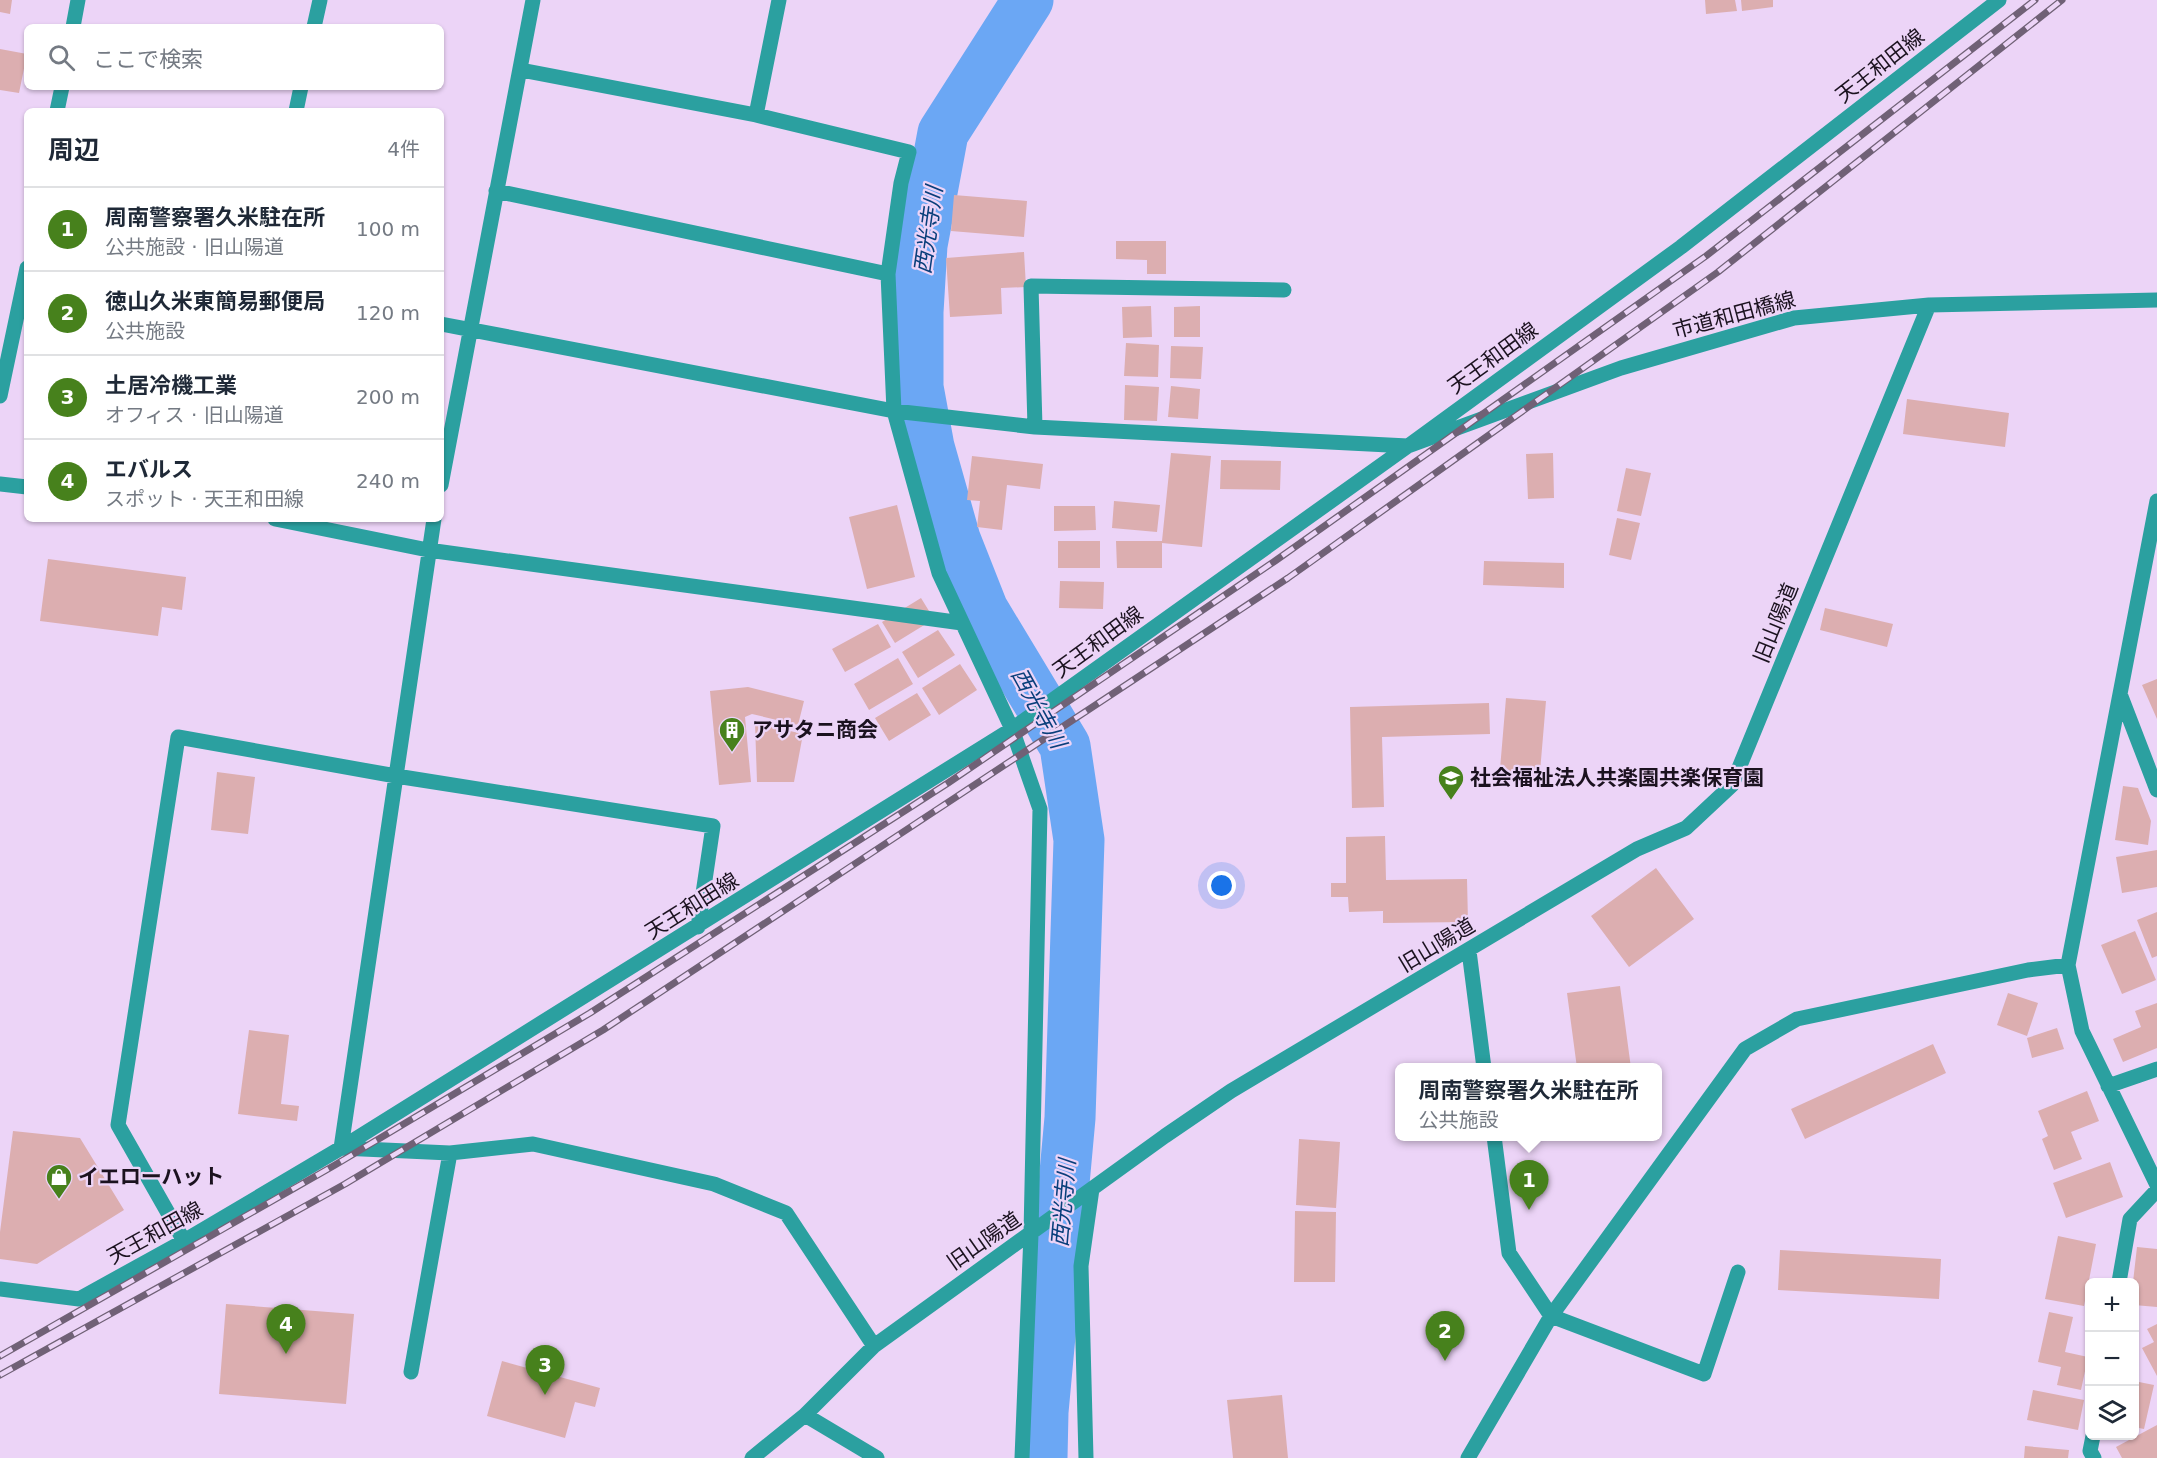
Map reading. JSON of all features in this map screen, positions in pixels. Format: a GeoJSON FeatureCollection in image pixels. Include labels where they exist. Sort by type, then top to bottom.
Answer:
{"type":"FeatureCollection","features":[{"type":"Feature","properties":{"kind":"street"},"geometry":{"type":"LineString","coordinates":[[74,24],[78,0]]}},
{"type":"Feature","properties":{"kind":"street"},"geometry":{"type":"LineString","coordinates":[[315,24],[320,0]]}},
{"type":"Feature","properties":{"kind":"street"},"geometry":{"type":"LineString","coordinates":[[444,470],[533,0]]}},
{"type":"Feature","properties":{"kind":"street"},"geometry":{"type":"LineString","coordinates":[[756,115],[779,0]]}},
{"type":"Feature","properties":{"kind":"street","name":"天王和田線"},"geometry":{"type":"LineString","coordinates":[[0,1289],[79,1299],[184,1241],[341,1148],[1012,729],[1408,446],[1681,247],[2000,0]]}},
{"type":"Feature","properties":{"kind":"street"},"geometry":{"type":"LineString","coordinates":[[520,70],[756,115],[909,152],[901,183],[888,274],[894,411],[939,573],[1012,729],[1040,809],[1031,1234],[1022,1458]]}},
{"type":"Feature","properties":{"kind":"street"},"geometry":{"type":"LineString","coordinates":[[58,108],[61,90]]}},
{"type":"Feature","properties":{"kind":"street"},"geometry":{"type":"LineString","coordinates":[[297,108],[300,90]]}},
{"type":"Feature","properties":{"kind":"street"},"geometry":{"type":"LineString","coordinates":[[496,190],[888,274]]}},
{"type":"Feature","properties":{"kind":"street"},"geometry":{"type":"LineString","coordinates":[[0,396],[24,282]]}},
{"type":"Feature","properties":{"kind":"street"},"geometry":{"type":"LineString","coordinates":[[1035,427],[1031,286],[1284,290]]}},
{"type":"Feature","properties":{"kind":"street","name":"市道和田橋線"},"geometry":{"type":"LineString","coordinates":[[1408,446],[1621,368],[1794,318],[1929,305],[2157,300]]}},
{"type":"Feature","properties":{"kind":"street","name":"旧山陽道"},"geometry":{"type":"LineString","coordinates":[[752,1458],[805,1415],[874,1346],[1231,1092],[1637,849],[1686,828],[1732,785],[1929,305]]}},
{"type":"Feature","properties":{"kind":"street"},"geometry":{"type":"LineString","coordinates":[[444,324],[894,411],[1035,427],[1408,446]]}},
{"type":"Feature","properties":{"kind":"street"},"geometry":{"type":"LineString","coordinates":[[0,484],[24,487]]}},
{"type":"Feature","properties":{"kind":"street"},"geometry":{"type":"LineString","coordinates":[[2157,501],[2068,965],[2082,1031],[2157,1185]]}},
{"type":"Feature","properties":{"kind":"street"},"geometry":{"type":"LineString","coordinates":[[290,522],[428,550],[962,623]]}},
{"type":"Feature","properties":{"kind":"street"},"geometry":{"type":"LineString","coordinates":[[433,522],[341,1148],[450,1153],[533,1144],[714,1184],[786,1213],[874,1346]]}},
{"type":"Feature","properties":{"kind":"street"},"geometry":{"type":"LineString","coordinates":[[2120,694],[2157,790]]}},
{"type":"Feature","properties":{"kind":"street"},"geometry":{"type":"LineString","coordinates":[[184,1241],[118,1125],[178,737],[396,776],[712,826],[698,927]]}},
{"type":"Feature","properties":{"kind":"street"},"geometry":{"type":"LineString","coordinates":[[1469,951],[1484,1063]]}},
{"type":"Feature","properties":{"kind":"street"},"geometry":{"type":"LineString","coordinates":[[1468,1458],[1551,1316],[1745,1049],[1797,1019],[2028,970],[2068,965]]}},
{"type":"Feature","properties":{"kind":"street"},"geometry":{"type":"LineString","coordinates":[[2108,1086],[2157,1069]]}},
{"type":"Feature","properties":{"kind":"street"},"geometry":{"type":"LineString","coordinates":[[1495,1141],[1509,1253],[1551,1316],[1704,1374],[1738,1272]]}},
{"type":"Feature","properties":{"kind":"street"},"geometry":{"type":"LineString","coordinates":[[411,1372],[450,1153]]}},
{"type":"Feature","properties":{"kind":"street"},"geometry":{"type":"LineString","coordinates":[[1086,1458],[1081,1266],[1092,1189]]}},
{"type":"Feature","properties":{"kind":"street"},"geometry":{"type":"LineString","coordinates":[[2120,1278],[2130,1219],[2157,1190]]}},
{"type":"Feature","properties":{"kind":"street"},"geometry":{"type":"LineString","coordinates":[[805,1415],[877,1458]]}},
{"type":"Feature","properties":{"kind":"street"},"geometry":{"type":"LineString","coordinates":[[2092,1440],[2090,1451],[2094,1458]]}},
{"type":"Feature","properties":{"kind":"building"},"geometry":{"type":"Polygon","coordinates":[[[0,0],[12,0],[10,14],[0,12],[0,0]]]}},
{"type":"Feature","properties":{"kind":"building"},"geometry":{"type":"Polygon","coordinates":[[[1705,0],[1735,0],[1737,11],[1706,14],[1705,0]]]}},
{"type":"Feature","properties":{"kind":"building"},"geometry":{"type":"Polygon","coordinates":[[[1741,0],[1773,0],[1773,7],[1742,11],[1741,0]]]}},
{"type":"Feature","properties":{"kind":"building"},"geometry":{"type":"Polygon","coordinates":[[[0,49],[24,53],[24,69],[19,93],[0,90],[0,49]]]}},
{"type":"Feature","properties":{"kind":"building"},"geometry":{"type":"Polygon","coordinates":[[[954,195],[1027,201],[1024,237],[951,231],[954,195]]]}},
{"type":"Feature","properties":{"kind":"building"},"geometry":{"type":"Polygon","coordinates":[[[1116,241],[1166,241],[1166,274],[1147,274],[1147,260],[1116,259],[1116,241]]]}},
{"type":"Feature","properties":{"kind":"building"},"geometry":{"type":"Polygon","coordinates":[[[1024,252],[1026,287],[1001,288],[1002,314],[950,317],[946,258],[1024,252]]]}},
{"type":"Feature","properties":{"kind":"building"},"geometry":{"type":"Polygon","coordinates":[[[1151,306],[1152,337],[1123,338],[1122,307],[1151,306]]]}},
{"type":"Feature","properties":{"kind":"building"},"geometry":{"type":"Polygon","coordinates":[[[1200,306],[1200,337],[1174,337],[1174,307],[1200,306]]]}},
{"type":"Feature","properties":{"kind":"building"},"geometry":{"type":"Polygon","coordinates":[[[1126,343],[1159,345],[1158,377],[1124,376],[1126,343]]]}},
{"type":"Feature","properties":{"kind":"building"},"geometry":{"type":"Polygon","coordinates":[[[1171,346],[1203,347],[1201,379],[1170,378],[1171,346]]]}},
{"type":"Feature","properties":{"kind":"building"},"geometry":{"type":"Polygon","coordinates":[[[1125,385],[1159,387],[1157,421],[1124,420],[1125,385]]]}},
{"type":"Feature","properties":{"kind":"building"},"geometry":{"type":"Polygon","coordinates":[[[1171,386],[1200,389],[1198,419],[1168,417],[1171,386]]]}},
{"type":"Feature","properties":{"kind":"building"},"geometry":{"type":"Polygon","coordinates":[[[1907,399],[2009,413],[2005,447],[1903,434],[1907,399]]]}},
{"type":"Feature","properties":{"kind":"building"},"geometry":{"type":"Polygon","coordinates":[[[1171,453],[1211,456],[1202,547],[1162,543],[1162,568],[1117,568],[1116,541],[1162,541],[1171,453]]]}},
{"type":"Feature","properties":{"kind":"building"},"geometry":{"type":"Polygon","coordinates":[[[1553,453],[1554,498],[1528,499],[1526,454],[1553,453]]]}},
{"type":"Feature","properties":{"kind":"building"},"geometry":{"type":"Polygon","coordinates":[[[972,456],[1043,464],[1040,489],[1007,485],[1002,530],[977,527],[980,501],[967,500],[972,456]]]}},
{"type":"Feature","properties":{"kind":"building"},"geometry":{"type":"Polygon","coordinates":[[[1221,460],[1281,461],[1280,490],[1220,489],[1221,460]]]}},
{"type":"Feature","properties":{"kind":"building"},"geometry":{"type":"Polygon","coordinates":[[[1626,468],[1651,473],[1641,516],[1617,511],[1626,468]]]}},
{"type":"Feature","properties":{"kind":"building"},"geometry":{"type":"Polygon","coordinates":[[[1114,501],[1160,505],[1157,532],[1112,528],[1114,501]]]}},
{"type":"Feature","properties":{"kind":"building"},"geometry":{"type":"Polygon","coordinates":[[[897,505],[915,577],[867,589],[849,517],[897,505]]]}},
{"type":"Feature","properties":{"kind":"building"},"geometry":{"type":"Polygon","coordinates":[[[1054,506],[1095,506],[1096,530],[1054,531],[1054,506]]]}},
{"type":"Feature","properties":{"kind":"building"},"geometry":{"type":"Polygon","coordinates":[[[1617,518],[1640,523],[1631,560],[1609,555],[1617,518]]]}},
{"type":"Feature","properties":{"kind":"building"},"geometry":{"type":"Polygon","coordinates":[[[1058,541],[1100,541],[1100,568],[1058,568],[1058,541]]]}},
{"type":"Feature","properties":{"kind":"building"},"geometry":{"type":"Polygon","coordinates":[[[48,559],[186,577],[182,610],[162,607],[158,636],[40,621],[48,559]]]}},
{"type":"Feature","properties":{"kind":"building"},"geometry":{"type":"Polygon","coordinates":[[[1484,561],[1564,563],[1564,588],[1483,585],[1484,561]]]}},
{"type":"Feature","properties":{"kind":"building"},"geometry":{"type":"Polygon","coordinates":[[[1060,581],[1104,582],[1103,609],[1059,608],[1060,581]]]}},
{"type":"Feature","properties":{"kind":"building"},"geometry":{"type":"Polygon","coordinates":[[[921,598],[934,619],[895,643],[882,622],[921,598]]]}},
{"type":"Feature","properties":{"kind":"building"},"geometry":{"type":"Polygon","coordinates":[[[1825,608],[1893,624],[1887,647],[1820,630],[1825,608]]]}},
{"type":"Feature","properties":{"kind":"building"},"geometry":{"type":"Polygon","coordinates":[[[878,624],[891,647],[845,672],[832,649],[878,624]]]}},
{"type":"Feature","properties":{"kind":"building"},"geometry":{"type":"Polygon","coordinates":[[[938,630],[955,655],[918,678],[902,652],[938,630]]]}},
{"type":"Feature","properties":{"kind":"building"},"geometry":{"type":"Polygon","coordinates":[[[898,658],[913,684],[869,710],[854,684],[898,658]]]}},
{"type":"Feature","properties":{"kind":"building"},"geometry":{"type":"Polygon","coordinates":[[[960,664],[977,690],[939,715],[922,688],[960,664]]]}},
{"type":"Feature","properties":{"kind":"building"},"geometry":{"type":"Polygon","coordinates":[[[2157,679],[2157,719],[2142,685],[2157,679]]]}},
{"type":"Feature","properties":{"kind":"building","name":"アサタニ商会"},"geometry":{"type":"Polygon","coordinates":[[[748,687],[804,701],[798,725],[752,714],[745,717],[751,782],[719,785],[710,691],[748,687]]]}},
{"type":"Feature","properties":{"kind":"building"},"geometry":{"type":"Polygon","coordinates":[[[917,693],[931,715],[889,741],[875,718],[917,693]]]}},
{"type":"Feature","properties":{"kind":"building"},"geometry":{"type":"Polygon","coordinates":[[[1506,698],[1546,701],[1539,784],[1499,781],[1506,698]]]}},
{"type":"Feature","properties":{"kind":"building"},"geometry":{"type":"Polygon","coordinates":[[[1489,703],[1490,734],[1382,737],[1384,807],[1352,808],[1350,707],[1489,703]]]}},
{"type":"Feature","properties":{"kind":"building"},"geometry":{"type":"Polygon","coordinates":[[[755,723],[803,734],[794,782],[757,782],[755,723]]]}},
{"type":"Feature","properties":{"kind":"building"},"geometry":{"type":"Polygon","coordinates":[[[217,772],[255,777],[248,834],[211,830],[217,772]]]}},
{"type":"Feature","properties":{"kind":"building"},"geometry":{"type":"Polygon","coordinates":[[[2123,786],[2138,788],[2151,821],[2148,845],[2115,840],[2123,786]]]}},
{"type":"Feature","properties":{"kind":"building"},"geometry":{"type":"Polygon","coordinates":[[[1385,836],[1386,880],[1467,879],[1468,922],[1383,923],[1383,911],[1349,912],[1348,897],[1331,897],[1331,883],[1346,883],[1346,837],[1385,836]]]}},
{"type":"Feature","properties":{"kind":"building"},"geometry":{"type":"Polygon","coordinates":[[[2157,850],[2157,887],[2122,893],[2116,857],[2157,850]]]}},
{"type":"Feature","properties":{"kind":"building"},"geometry":{"type":"Polygon","coordinates":[[[1656,868],[1694,919],[1629,967],[1591,916],[1656,868]]]}},
{"type":"Feature","properties":{"kind":"building"},"geometry":{"type":"Polygon","coordinates":[[[2157,912],[2157,956],[2152,958],[2137,920],[2157,912]]]}},
{"type":"Feature","properties":{"kind":"building"},"geometry":{"type":"Polygon","coordinates":[[[2135,931],[2156,980],[2122,994],[2101,945],[2135,931]]]}},
{"type":"Feature","properties":{"kind":"building"},"geometry":{"type":"Polygon","coordinates":[[[1620,986],[1630,1063],[1576,1063],[1567,993],[1620,986]]]}},
{"type":"Feature","properties":{"kind":"building"},"geometry":{"type":"Polygon","coordinates":[[[2008,993],[2038,1003],[2027,1036],[1997,1025],[2008,993]]]}},
{"type":"Feature","properties":{"kind":"building"},"geometry":{"type":"Polygon","coordinates":[[[2157,1003],[2157,1048],[2123,1062],[2113,1039],[2141,1027],[2135,1011],[2157,1003]]]}},
{"type":"Feature","properties":{"kind":"building"},"geometry":{"type":"Polygon","coordinates":[[[2057,1028],[2064,1049],[2032,1058],[2027,1038],[2057,1028]]]}},
{"type":"Feature","properties":{"kind":"building"},"geometry":{"type":"Polygon","coordinates":[[[249,1030],[289,1035],[281,1104],[299,1106],[297,1121],[238,1114],[249,1030]]]}},
{"type":"Feature","properties":{"kind":"building"},"geometry":{"type":"Polygon","coordinates":[[[1933,1044],[1946,1073],[1805,1139],[1791,1109],[1933,1044]]]}},
{"type":"Feature","properties":{"kind":"building"},"geometry":{"type":"Polygon","coordinates":[[[2087,1091],[2099,1121],[2071,1132],[2082,1159],[2054,1170],[2042,1139],[2048,1136],[2038,1111],[2087,1091]]]}},
{"type":"Feature","properties":{"kind":"building"},"geometry":{"type":"Polygon","coordinates":[[[13,1131],[80,1138],[124,1210],[37,1264],[0,1259],[0,1232],[13,1131]]]}},
{"type":"Feature","properties":{"kind":"building"},"geometry":{"type":"Polygon","coordinates":[[[1299,1139],[1340,1142],[1336,1208],[1296,1205],[1299,1139]]]}},
{"type":"Feature","properties":{"kind":"building"},"geometry":{"type":"Polygon","coordinates":[[[2110,1162],[2123,1197],[2066,1218],[2053,1183],[2110,1162]]]}},
{"type":"Feature","properties":{"kind":"building"},"geometry":{"type":"Polygon","coordinates":[[[1295,1211],[1336,1212],[1335,1282],[1294,1282],[1295,1211]]]}},
{"type":"Feature","properties":{"kind":"building"},"geometry":{"type":"Polygon","coordinates":[[[2058,1236],[2096,1244],[2089,1278],[2085,1278],[2084,1306],[2045,1299],[2058,1236]]]}},
{"type":"Feature","properties":{"kind":"building"},"geometry":{"type":"Polygon","coordinates":[[[2137,1247],[2157,1249],[2157,1307],[2139,1305],[2139,1278],[2133,1278],[2137,1247]]]}},
{"type":"Feature","properties":{"kind":"building"},"geometry":{"type":"Polygon","coordinates":[[[1780,1250],[1941,1259],[1939,1299],[1778,1290],[1780,1250]]]}},
{"type":"Feature","properties":{"kind":"building"},"geometry":{"type":"Polygon","coordinates":[[[226,1304],[354,1314],[346,1404],[219,1394],[226,1304]]]}},
{"type":"Feature","properties":{"kind":"building"},"geometry":{"type":"Polygon","coordinates":[[[2049,1312],[2073,1317],[2065,1352],[2085,1356],[2081,1390],[2057,1385],[2061,1367],[2038,1362],[2049,1312]]]}},
{"type":"Feature","properties":{"kind":"building"},"geometry":{"type":"Polygon","coordinates":[[[2157,1324],[2157,1376],[2142,1348],[2154,1342],[2147,1329],[2157,1324]]]}},
{"type":"Feature","properties":{"kind":"building"},"geometry":{"type":"Polygon","coordinates":[[[502,1361],[600,1388],[595,1407],[575,1402],[565,1438],[487,1416],[502,1361]]]}},
{"type":"Feature","properties":{"kind":"building"},"geometry":{"type":"Polygon","coordinates":[[[2139,1382],[2154,1385],[2144,1429],[2139,1428],[2139,1382]]]}},
{"type":"Feature","properties":{"kind":"building"},"geometry":{"type":"Polygon","coordinates":[[[2033,1390],[2084,1400],[2078,1430],[2027,1420],[2033,1390]]]}},
{"type":"Feature","properties":{"kind":"building"},"geometry":{"type":"Polygon","coordinates":[[[1282,1395],[1288,1458],[1233,1458],[1227,1400],[1282,1395]]]}},
{"type":"Feature","properties":{"kind":"building"},"geometry":{"type":"Polygon","coordinates":[[[2157,1425],[2157,1458],[2122,1458],[2116,1447],[2129,1440],[2139,1440],[2139,1435],[2157,1425]]]}},
{"type":"Feature","properties":{"kind":"building"},"geometry":{"type":"Polygon","coordinates":[[[2025,1446],[2069,1450],[2068,1458],[2024,1458],[2025,1446]]]}},
{"type":"Feature","properties":{"kind":"waterway","name":"西光寺川"},"geometry":{"type":"LineString","coordinates":[[1028,0],[943,133],[922,245],[918,312],[918,387],[929,447],[955,539],[983,610],[1065,746],[1079,840],[1070,1118],[1043,1412],[1042,1458]]}},
{"type":"Feature","properties":{"kind":"railway"},"geometry":{"type":"LineString","coordinates":[[0,1356],[335,1165],[590,1013],[948,783],[1275,561],[1706,256],[2035,0]]}},
{"type":"Feature","properties":{"kind":"railway"},"geometry":{"type":"LineString","coordinates":[[0,1375],[345,1184],[603,1030],[1288,578],[1718,272],[2062,0]]}},
{"type":"Feature","properties":{"kind":"place","name":"アサタニ商会"},"geometry":{"type":"Point","coordinates":[732,753]}},
{"type":"Feature","properties":{"kind":"place","name":"社会福祉法人共楽園共楽保育園"},"geometry":{"type":"Point","coordinates":[1451,801]}},
{"type":"Feature","properties":{"kind":"place","name":"イエローハット"},"geometry":{"type":"Point","coordinates":[59,1200]}},
{"type":"Feature","properties":{"kind":"place","name":"周南警察署久米駐在所"},"geometry":{"type":"Point","coordinates":[1529,1210]}},
{"type":"Feature","properties":{"kind":"place","name":"エバルス"},"geometry":{"type":"Point","coordinates":[286,1354]}},
{"type":"Feature","properties":{"kind":"place","name":"徳山久米東簡易郵便局"},"geometry":{"type":"Point","coordinates":[1445,1361]}},
{"type":"Feature","properties":{"kind":"place","name":"土居冷機工業"},"geometry":{"type":"Point","coordinates":[545,1395]}}]}
